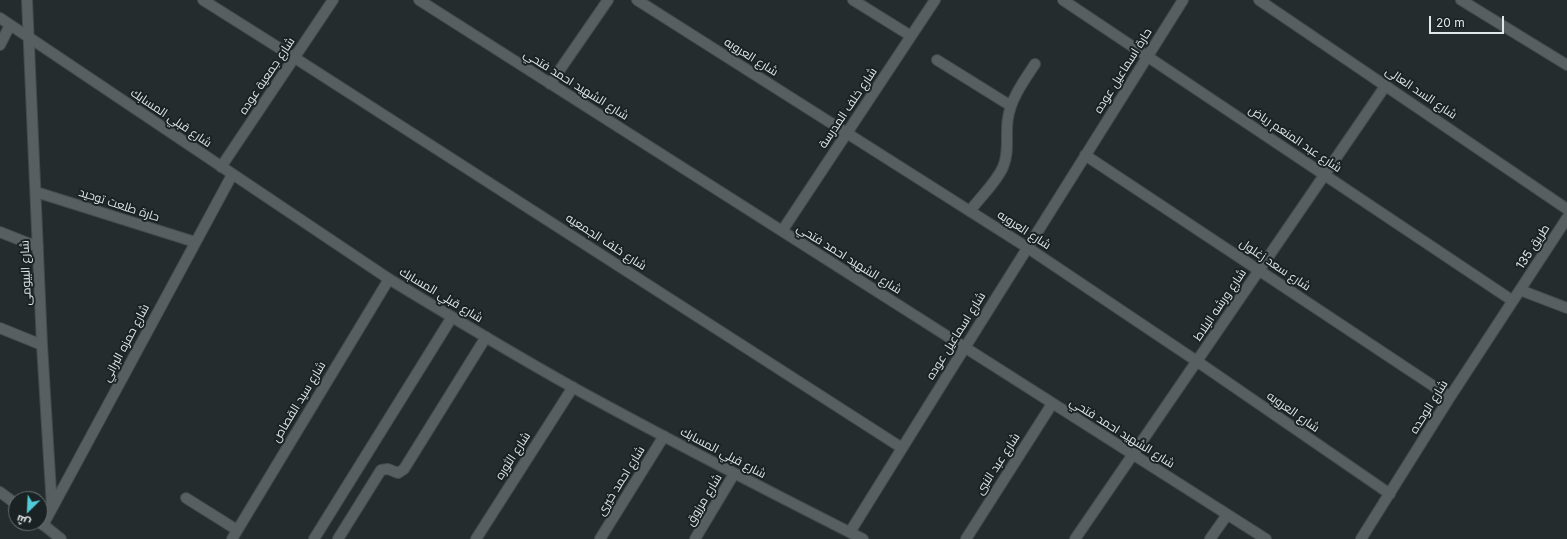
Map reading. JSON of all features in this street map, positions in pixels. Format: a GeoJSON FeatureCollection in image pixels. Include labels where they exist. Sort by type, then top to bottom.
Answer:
{"type":"FeatureCollection","features":[{"type":"Feature","properties":{"kind":"street","name":"شارع البيومى"},"geometry":{"type":"LineString","coordinates":[[27,0],[42,345],[52,508]]}},
{"type":"Feature","properties":{"kind":"street","name":"شارع خلف الجمعيه"},"geometry":{"type":"LineString","coordinates":[[203,0],[296,58],[902,448]]}},
{"type":"Feature","properties":{"kind":"street","name":"شارع جمعية عوده"},"geometry":{"type":"LineString","coordinates":[[221,167],[296,58],[333,0]]}},
{"type":"Feature","properties":{"kind":"street","name":"شارع الشهيد احمد فتحي"},"geometry":{"type":"LineString","coordinates":[[419,0],[1266,539]]}},
{"type":"Feature","properties":{"kind":"street"},"geometry":{"type":"LineString","coordinates":[[550,84],[608,0]]}},
{"type":"Feature","properties":{"kind":"street","name":"شارع العروبه"},"geometry":{"type":"LineString","coordinates":[[637,0],[1028,248],[1198,362],[1390,494]]}},
{"type":"Feature","properties":{"kind":"street"},"geometry":{"type":"LineString","coordinates":[[853,0],[911,36]]}},
{"type":"Feature","properties":{"kind":"street","name":"شارع خلف المدرسة"},"geometry":{"type":"LineString","coordinates":[[782,231],[935,0]]}},
{"type":"Feature","properties":{"kind":"street","name":"شارع عبد المنعم رياض"},"geometry":{"type":"LineString","coordinates":[[1063,0],[1513,301]]}},
{"type":"Feature","properties":{"kind":"street","name":"حارة اسماعيل عوده"},"geometry":{"type":"LineString","coordinates":[[1086,155],[1183,0]]}},
{"type":"Feature","properties":{"kind":"street","name":"شارع السد العالى"},"geometry":{"type":"LineString","coordinates":[[1260,0],[1386,84],[1567,209]]}},
{"type":"Feature","properties":{"kind":"street"},"geometry":{"type":"LineString","coordinates":[[1461,0],[1567,65]]}},
{"type":"Feature","properties":{"kind":"street","name":"شارع قبلي المسابك"},"geometry":{"type":"LineString","coordinates":[[0,18],[389,279],[573,387],[734,474],[863,539]]}},
{"type":"Feature","properties":{"kind":"street"},"geometry":{"type":"LineString","coordinates":[[0,45],[10,26]]}},
{"type":"Feature","properties":{"kind":"street"},"geometry":{"type":"LineString","coordinates":[[937,60],[1011,106]]}},
{"type":"Feature","properties":{"kind":"street"},"geometry":{"type":"LineString","coordinates":[[970,211],[1002,168],[1007,150],[1007,120],[1011,106],[1018,90],[1035,64]]}},
{"type":"Feature","properties":{"kind":"street","name":"شارع ورشه البلاط"},"geometry":{"type":"LineString","coordinates":[[1075,539],[1132,454],[1198,362],[1386,84]]}},
{"type":"Feature","properties":{"kind":"street","name":"شارع اسماعيل عوده"},"geometry":{"type":"LineString","coordinates":[[850,532],[964,347],[1086,155]]}},
{"type":"Feature","properties":{"kind":"street","name":"شارع سعد زغلول"},"geometry":{"type":"LineString","coordinates":[[1086,155],[1450,397]]}},
{"type":"Feature","properties":{"kind":"street","name":"شارع حمزه البراني"},"geometry":{"type":"LineString","coordinates":[[48,514],[232,174]]}},
{"type":"Feature","properties":{"kind":"street","name":"حارة طلعت توحيد"},"geometry":{"type":"LineString","coordinates":[[36,192],[194,242]]}},
{"type":"Feature","properties":{"kind":"street","name":"طريق 135"},"geometry":{"type":"LineString","coordinates":[[1520,290],[1567,218]]}},
{"type":"Feature","properties":{"kind":"street"},"geometry":{"type":"LineString","coordinates":[[0,232],[38,247]]}},
{"type":"Feature","properties":{"kind":"street","name":"شارع سيد القصاص"},"geometry":{"type":"LineString","coordinates":[[235,535],[389,279]]}},
{"type":"Feature","properties":{"kind":"street"},"geometry":{"type":"LineString","coordinates":[[1520,290],[1567,308]]}},
{"type":"Feature","properties":{"kind":"street","name":"شارع الوحده"},"geometry":{"type":"LineString","coordinates":[[1361,539],[1450,397],[1520,290]]}},
{"type":"Feature","properties":{"kind":"street"},"geometry":{"type":"LineString","coordinates":[[314,539],[452,317]]}},
{"type":"Feature","properties":{"kind":"street"},"geometry":{"type":"LineString","coordinates":[[0,328],[42,345]]}},
{"type":"Feature","properties":{"kind":"street"},"geometry":{"type":"LineString","coordinates":[[338,539],[381,470],[388,469],[398,473],[404,469],[486,337]]}},
{"type":"Feature","properties":{"kind":"street","name":"شارع الثوره"},"geometry":{"type":"LineString","coordinates":[[476,539],[573,387]]}},
{"type":"Feature","properties":{"kind":"street","name":"شارع عبد النبى"},"geometry":{"type":"LineString","coordinates":[[966,539],[1052,404]]}},
{"type":"Feature","properties":{"kind":"street","name":"شارع احمد خيرى"},"geometry":{"type":"LineString","coordinates":[[600,539],[664,436]]}},
{"type":"Feature","properties":{"kind":"street","name":"شارع مرزوق"},"geometry":{"type":"LineString","coordinates":[[695,539],[734,474]]}},
{"type":"Feature","properties":{"kind":"street"},"geometry":{"type":"LineString","coordinates":[[186,498],[235,535]]}},
{"type":"Feature","properties":{"kind":"street"},"geometry":{"type":"LineString","coordinates":[[1210,539],[1227,514]]}},
{"type":"Feature","properties":{"kind":"street"},"geometry":{"type":"LineString","coordinates":[[48,529],[61,539]]}}]}
